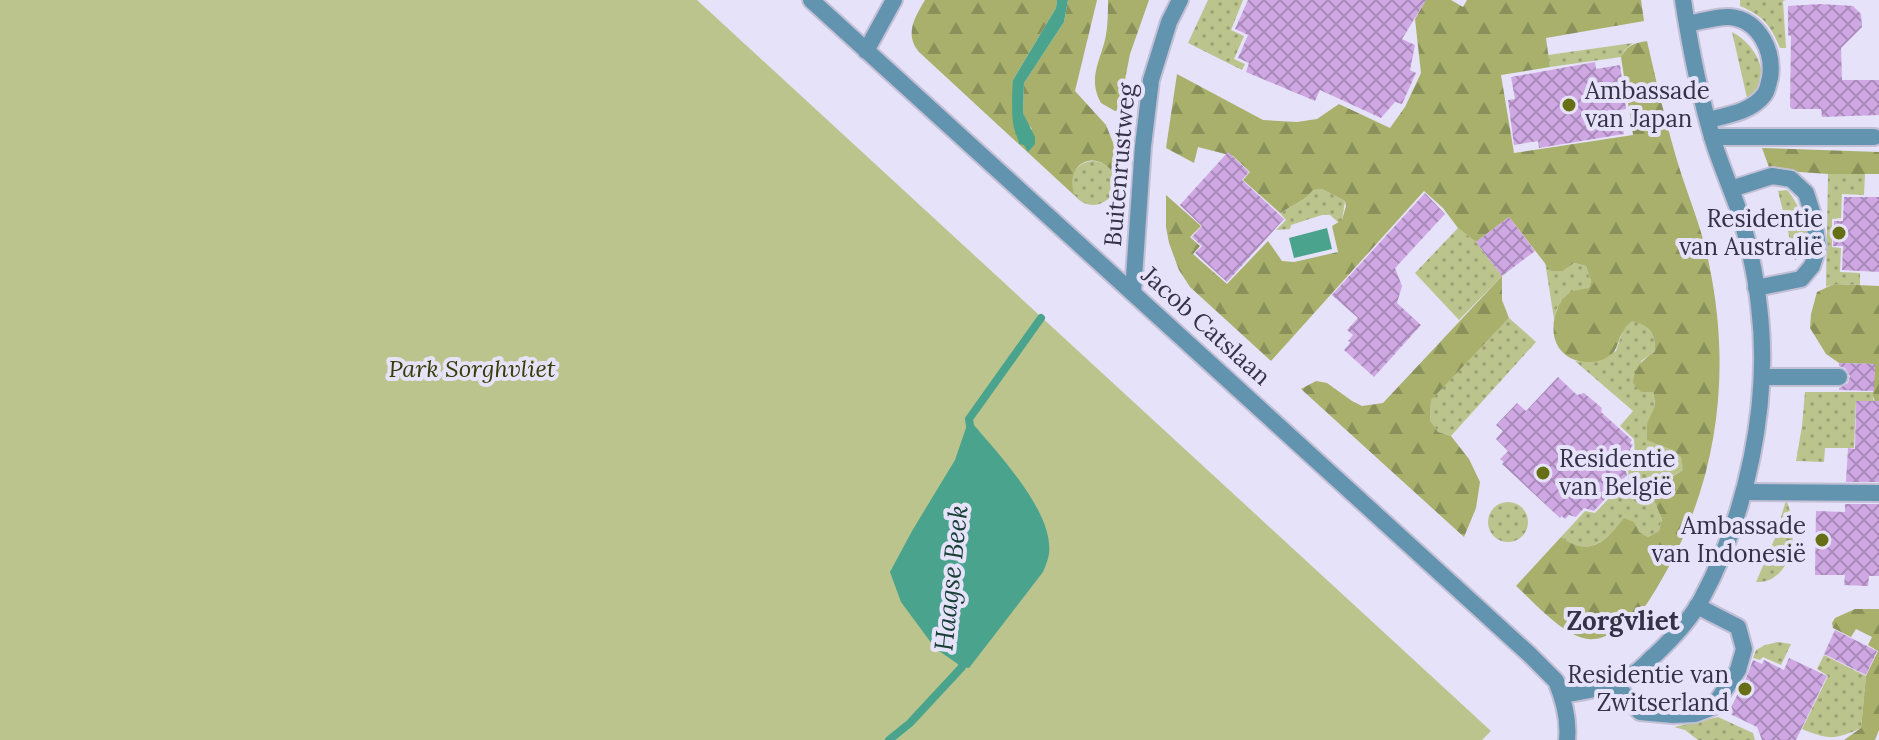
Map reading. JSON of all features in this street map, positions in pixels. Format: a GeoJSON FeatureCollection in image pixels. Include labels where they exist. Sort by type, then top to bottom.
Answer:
{"type":"FeatureCollection","features":[{"type":"Feature","properties":{"kind":"street","name":"Jacob Catslaan"},"geometry":{"type":"LineString","coordinates":[[811,0],[1529,654],[1556,681],[1561,695]]}},
{"type":"Feature","properties":{"kind":"street"},"geometry":{"type":"LineString","coordinates":[[866,51],[894,0]]}},
{"type":"Feature","properties":{"kind":"street","name":"Buitenrustweg"},"geometry":{"type":"LineString","coordinates":[[1133,292],[1151,80],[1169,22],[1180,0]]}},
{"type":"Feature","properties":{"kind":"street"},"geometry":{"type":"LineString","coordinates":[[1567,740],[1561,695],[1598,689],[1636,672],[1668,643],[1697,606],[1722,555],[1753,455],[1762,377],[1759,306],[1741,217],[1710,128],[1683,0]]}},
{"type":"Feature","properties":{"kind":"street"},"geometry":{"type":"LineString","coordinates":[[1687,24],[1729,17],[1749,23],[1765,42],[1772,65],[1767,92],[1759,101],[1710,128]]}},
{"type":"Feature","properties":{"kind":"street"},"geometry":{"type":"LineString","coordinates":[[1710,128],[1874,137]]}},
{"type":"Feature","properties":{"kind":"street"},"geometry":{"type":"LineString","coordinates":[[1731,189],[1772,176],[1791,179],[1806,193],[1813,215],[1818,247],[1812,266],[1801,279],[1756,288]]}},
{"type":"Feature","properties":{"kind":"street"},"geometry":{"type":"LineString","coordinates":[[1762,377],[1839,377]]}},
{"type":"Feature","properties":{"kind":"street"},"geometry":{"type":"LineString","coordinates":[[1744,492],[1879,493]]}},
{"type":"Feature","properties":{"kind":"street"},"geometry":{"type":"LineString","coordinates":[[1613,682],[1640,712],[1695,714],[1713,707],[1738,670],[1744,649],[1738,627],[1697,606]]}},
{"type":"Feature","properties":{"kind":"green space","name":"Park Sorghvliet"},"geometry":{"type":"Polygon","coordinates":[[[0,0],[697,0],[1491,731],[1482,740],[0,740],[0,0]]]}},
{"type":"Feature","properties":{"kind":"green space"},"geometry":{"type":"Polygon","coordinates":[[[925,0],[1057,0],[1056,8],[1013,80],[1019,137],[1032,129],[1023,113],[1024,83],[1064,22],[1068,0],[1097,0],[1075,91],[1106,125],[1116,150],[1115,176],[1100,162],[1084,162],[1073,175],[1075,196],[919,52],[912,32],[925,0]]]}},
{"type":"Feature","properties":{"kind":"green space"},"geometry":{"type":"Polygon","coordinates":[[[1108,0],[1149,0],[1130,54],[1119,110],[1115,111],[1101,103],[1095,87],[1107,30],[1108,0]]]}},
{"type":"Feature","properties":{"kind":"green space"},"geometry":{"type":"Polygon","coordinates":[[[1208,0],[1243,0],[1231,30],[1244,36],[1234,59],[1245,64],[1242,70],[1188,43],[1208,0]]]}},
{"type":"Feature","properties":{"kind":"green space"},"geometry":{"type":"Polygon","coordinates":[[[1426,0],[1451,0],[1463,7],[1467,0],[1641,0],[1644,21],[1546,38],[1550,67],[1501,75],[1514,153],[1633,135],[1621,57],[1632,45],[1647,41],[1671,138],[1709,264],[1716,308],[1718,396],[1713,439],[1703,481],[1671,563],[1648,602],[1628,624],[1600,638],[1588,639],[1569,632],[1516,586],[1561,537],[1580,546],[1596,544],[1624,518],[1634,522],[1639,532],[1648,537],[1659,531],[1662,519],[1649,489],[1659,479],[1670,478],[1683,470],[1681,457],[1647,440],[1647,425],[1654,407],[1653,392],[1641,392],[1633,383],[1640,364],[1655,351],[1650,331],[1632,321],[1612,354],[1597,361],[1576,360],[1559,348],[1554,334],[1554,318],[1565,297],[1571,292],[1589,288],[1591,281],[1586,266],[1574,263],[1563,271],[1551,271],[1509,217],[1476,242],[1458,228],[1443,208],[1424,191],[1271,361],[1190,287],[1179,270],[1169,243],[1166,195],[1201,226],[1190,237],[1200,246],[1193,254],[1227,284],[1268,241],[1282,261],[1294,262],[1338,252],[1332,226],[1342,220],[1345,201],[1322,189],[1313,190],[1280,213],[1243,180],[1250,172],[1233,156],[1198,147],[1194,163],[1166,148],[1177,74],[1263,120],[1297,122],[1317,119],[1339,104],[1390,128],[1405,107],[1421,73],[1415,19],[1426,0]]]}},
{"type":"Feature","properties":{"kind":"green space"},"geometry":{"type":"Polygon","coordinates":[[[1740,0],[1786,0],[1783,1],[1786,48],[1780,48],[1765,22],[1740,6],[1740,0]]]}},
{"type":"Feature","properties":{"kind":"green space"},"geometry":{"type":"Polygon","coordinates":[[[1732,32],[1752,48],[1762,72],[1756,90],[1747,98],[1732,32]]]}},
{"type":"Feature","properties":{"kind":"green space"},"geometry":{"type":"Polygon","coordinates":[[[1633,43],[1621,57],[1550,67],[1548,55],[1633,43]]]}},
{"type":"Feature","properties":{"kind":"green space"},"geometry":{"type":"Polygon","coordinates":[[[1762,148],[1879,152],[1879,174],[1770,170],[1762,148]]]}},
{"type":"Feature","properties":{"kind":"green space"},"geometry":{"type":"Polygon","coordinates":[[[1093,161],[1109,167],[1115,183],[1109,199],[1093,205],[1077,199],[1071,183],[1077,167],[1093,161]]]}},
{"type":"Feature","properties":{"kind":"green space"},"geometry":{"type":"Polygon","coordinates":[[[1828,174],[1865,174],[1864,195],[1842,194],[1841,218],[1832,219],[1832,247],[1841,248],[1840,272],[1860,273],[1860,285],[1834,284],[1826,287],[1828,174]]]}},
{"type":"Feature","properties":{"kind":"green space"},"geometry":{"type":"Polygon","coordinates":[[[1322,189],[1345,201],[1342,221],[1339,223],[1330,215],[1322,215],[1291,225],[1290,229],[1276,230],[1286,220],[1280,213],[1304,199],[1312,190],[1322,189]]]}},
{"type":"Feature","properties":{"kind":"green space"},"geometry":{"type":"Polygon","coordinates":[[[1787,190],[1802,215],[1807,236],[1802,254],[1795,260],[1778,191],[1787,190]]]}},
{"type":"Feature","properties":{"kind":"green space"},"geometry":{"type":"Polygon","coordinates":[[[1458,228],[1476,242],[1502,276],[1459,320],[1415,273],[1458,228]]]}},
{"type":"Feature","properties":{"kind":"green space"},"geometry":{"type":"Polygon","coordinates":[[[1545,262],[1552,271],[1563,271],[1574,263],[1586,266],[1591,281],[1589,288],[1557,308],[1554,319],[1545,262]]]}},
{"type":"Feature","properties":{"kind":"green space"},"geometry":{"type":"Polygon","coordinates":[[[1502,276],[1502,300],[1509,318],[1431,400],[1430,420],[1438,432],[1451,436],[1469,459],[1480,482],[1476,508],[1464,537],[1301,389],[1316,381],[1327,383],[1362,406],[1383,403],[1502,276]]]}},
{"type":"Feature","properties":{"kind":"green space"},"geometry":{"type":"Polygon","coordinates":[[[1834,284],[1879,286],[1879,401],[1875,401],[1873,396],[1875,364],[1839,363],[1826,354],[1810,328],[1817,292],[1834,284]]]}},
{"type":"Feature","properties":{"kind":"green space"},"geometry":{"type":"Polygon","coordinates":[[[1509,318],[1536,342],[1451,436],[1438,432],[1430,420],[1431,399],[1509,318]]]}},
{"type":"Feature","properties":{"kind":"green space"},"geometry":{"type":"Polygon","coordinates":[[[1632,320],[1650,331],[1655,345],[1655,351],[1641,361],[1654,400],[1647,439],[1682,457],[1683,470],[1649,489],[1662,519],[1659,531],[1648,537],[1639,532],[1615,530],[1602,541],[1583,547],[1561,537],[1585,511],[1595,513],[1629,477],[1627,465],[1635,456],[1634,439],[1620,426],[1633,411],[1575,361],[1589,362],[1616,351],[1623,330],[1632,320]]]}},
{"type":"Feature","properties":{"kind":"green space"},"geometry":{"type":"Polygon","coordinates":[[[1805,392],[1874,392],[1875,401],[1856,401],[1854,448],[1825,448],[1824,462],[1796,461],[1805,392]]]}},
{"type":"Feature","properties":{"kind":"green space"},"geometry":{"type":"Polygon","coordinates":[[[1786,500],[1793,532],[1790,555],[1778,574],[1767,581],[1756,582],[1775,538],[1786,500]]]}},
{"type":"Feature","properties":{"kind":"green space"},"geometry":{"type":"Polygon","coordinates":[[[1508,502],[1522,508],[1528,522],[1522,536],[1508,542],[1494,536],[1488,522],[1494,508],[1508,502]]]}},
{"type":"Feature","properties":{"kind":"green space"},"geometry":{"type":"Polygon","coordinates":[[[1855,609],[1879,609],[1879,730],[1875,740],[1844,740],[1861,728],[1866,676],[1878,651],[1868,645],[1872,637],[1856,629],[1851,637],[1833,628],[1835,618],[1855,609]]]}},
{"type":"Feature","properties":{"kind":"green space"},"geometry":{"type":"Polygon","coordinates":[[[1778,642],[1791,644],[1781,665],[1763,657],[1760,660],[1753,658],[1756,650],[1778,642]]]}},
{"type":"Feature","properties":{"kind":"green space"},"geometry":{"type":"Polygon","coordinates":[[[1824,655],[1866,676],[1861,728],[1845,735],[1826,737],[1802,729],[1828,676],[1817,669],[1824,655]]]}},
{"type":"Feature","properties":{"kind":"green space"},"geometry":{"type":"Polygon","coordinates":[[[1718,717],[1753,733],[1755,740],[1698,740],[1685,730],[1674,727],[1718,717]]]}},
{"type":"Feature","properties":{"kind":"water"},"geometry":{"type":"Polygon","coordinates":[[[1057,0],[1068,0],[1064,22],[1024,83],[1023,113],[1035,137],[1035,144],[1028,152],[1024,145],[1019,144],[1014,127],[1013,80],[1056,8],[1057,0]]]}},
{"type":"Feature","properties":{"kind":"water"},"geometry":{"type":"Polygon","coordinates":[[[1327,228],[1332,249],[1294,258],[1289,238],[1327,228]]]}},
{"type":"Feature","properties":{"kind":"water"},"geometry":{"type":"Polygon","coordinates":[[[969,419],[1033,500],[1048,537],[1049,554],[1043,572],[969,668],[962,667],[935,648],[901,602],[890,572],[955,460],[969,419]]]}},
{"type":"Feature","properties":{"kind":"building"},"geometry":{"type":"Polygon","coordinates":[[[1248,0],[1426,0],[1402,39],[1415,45],[1410,70],[1416,73],[1402,104],[1395,102],[1381,118],[1320,90],[1315,101],[1246,72],[1249,63],[1238,58],[1248,35],[1235,29],[1248,0]]]}},
{"type":"Feature","properties":{"kind":"building"},"geometry":{"type":"Polygon","coordinates":[[[1788,6],[1853,6],[1861,14],[1862,27],[1841,48],[1842,80],[1879,80],[1879,115],[1822,117],[1821,109],[1790,107],[1791,36],[1788,35],[1788,6]]]}},
{"type":"Feature","properties":{"kind":"building"},"geometry":{"type":"Polygon","coordinates":[[[1595,62],[1596,69],[1620,65],[1626,109],[1620,110],[1624,134],[1539,148],[1538,141],[1514,145],[1508,100],[1515,99],[1511,77],[1595,62]]]}},
{"type":"Feature","properties":{"kind":"building"},"geometry":{"type":"Polygon","coordinates":[[[1228,152],[1249,172],[1242,180],[1284,219],[1227,282],[1195,253],[1202,246],[1192,237],[1202,226],[1180,205],[1228,152]]]}},
{"type":"Feature","properties":{"kind":"building"},"geometry":{"type":"Polygon","coordinates":[[[1425,193],[1445,214],[1395,268],[1402,286],[1397,303],[1421,325],[1374,377],[1344,350],[1353,335],[1347,330],[1358,318],[1332,295],[1425,193]]]}},
{"type":"Feature","properties":{"kind":"building"},"geometry":{"type":"Polygon","coordinates":[[[1844,197],[1879,197],[1879,272],[1842,270],[1843,246],[1833,246],[1834,221],[1843,221],[1844,197]]]}},
{"type":"Feature","properties":{"kind":"building"},"geometry":{"type":"Polygon","coordinates":[[[1509,217],[1535,251],[1502,276],[1476,242],[1509,217]]]}},
{"type":"Feature","properties":{"kind":"building"},"geometry":{"type":"Polygon","coordinates":[[[1839,363],[1875,364],[1874,391],[1839,390],[1848,383],[1850,376],[1839,363]]]}},
{"type":"Feature","properties":{"kind":"building"},"geometry":{"type":"Polygon","coordinates":[[[1558,377],[1577,395],[1584,393],[1602,408],[1601,412],[1632,440],[1630,443],[1633,445],[1630,449],[1632,457],[1624,465],[1627,475],[1594,511],[1584,508],[1576,517],[1569,515],[1565,519],[1560,518],[1502,464],[1504,462],[1500,459],[1508,451],[1496,439],[1503,431],[1496,425],[1517,403],[1526,411],[1558,377]]]}},
{"type":"Feature","properties":{"kind":"building"},"geometry":{"type":"Polygon","coordinates":[[[1856,401],[1879,401],[1879,482],[1846,482],[1848,448],[1855,449],[1856,401]]]}},
{"type":"Feature","properties":{"kind":"building"},"geometry":{"type":"Polygon","coordinates":[[[1845,504],[1879,504],[1879,576],[1869,576],[1868,586],[1844,585],[1845,575],[1815,575],[1816,511],[1845,512],[1845,504]]]}},
{"type":"Feature","properties":{"kind":"building"},"geometry":{"type":"Polygon","coordinates":[[[1835,630],[1877,651],[1866,675],[1824,654],[1835,630]]]}},
{"type":"Feature","properties":{"kind":"building"},"geometry":{"type":"Polygon","coordinates":[[[1789,658],[1827,676],[1796,740],[1762,740],[1757,727],[1728,713],[1753,660],[1762,664],[1764,660],[1784,670],[1789,658]]]}},
{"type":"Feature","properties":{"kind":"waterway","name":"Haagse Beek"},"geometry":{"type":"LineString","coordinates":[[970,426],[969,419],[1041,318]]}},
{"type":"Feature","properties":{"kind":"waterway","name":"Haagse Beek"},"geometry":{"type":"LineString","coordinates":[[889,740],[910,723],[962,667],[963,657]]}},
{"type":"Feature","properties":{"kind":"place","name":"Ambassade van Japan"},"geometry":{"type":"Point","coordinates":[1569,105]}},
{"type":"Feature","properties":{"kind":"place","name":"Residentie van Australië"},"geometry":{"type":"Point","coordinates":[1839,233]}},
{"type":"Feature","properties":{"kind":"place","name":"Residentie van België"},"geometry":{"type":"Point","coordinates":[1543,473]}},
{"type":"Feature","properties":{"kind":"place","name":"Ambassade van Indonesië"},"geometry":{"type":"Point","coordinates":[1822,540]}},
{"type":"Feature","properties":{"kind":"place","name":"Residentie van Zwitserland"},"geometry":{"type":"Point","coordinates":[1745,689]}},
{"type":"Feature","properties":{"kind":"district","name":"Zorgvliet"},"geometry":{"type":"Point","coordinates":[1623,621]}}]}
